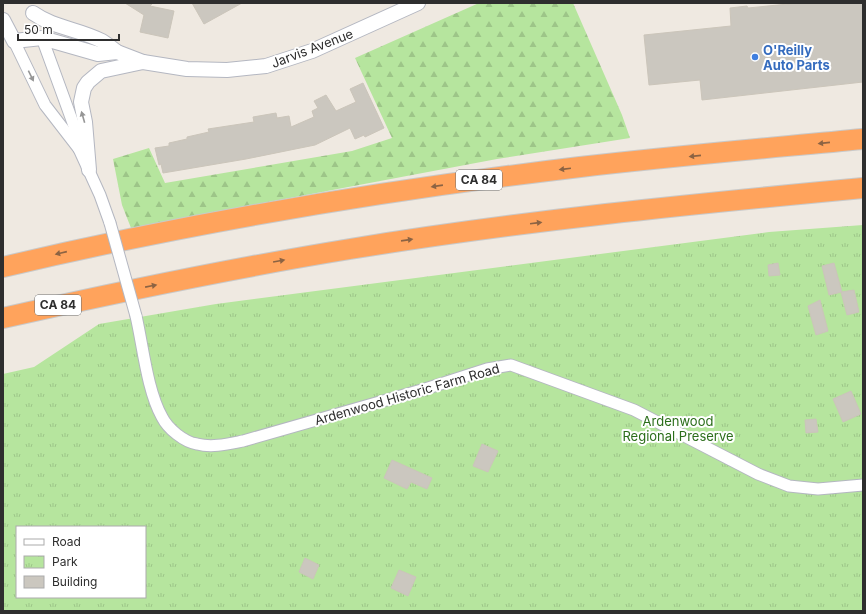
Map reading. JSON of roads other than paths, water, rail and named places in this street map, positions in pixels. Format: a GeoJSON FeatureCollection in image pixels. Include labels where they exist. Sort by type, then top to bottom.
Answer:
{"type":"FeatureCollection","features":[{"type":"Feature","properties":{"kind":"highway","name":"CA 84"},"geometry":{"type":"LineString","coordinates":[[3,267],[99,244],[347,199],[581,167],[863,139]]}},
{"type":"Feature","properties":{"kind":"highway","name":"CA 84"},"geometry":{"type":"LineString","coordinates":[[3,318],[112,293],[351,249],[471,231],[678,205],[863,188]]}},
{"type":"Feature","properties":{"kind":"highway"},"geometry":{"type":"LineString","coordinates":[[678,205],[863,201]]}},
{"type":"Feature","properties":{"kind":"street","name":"Jarvis Avenue"},"geometry":{"type":"LineString","coordinates":[[14,41],[42,38],[98,54],[117,52],[143,62],[187,69],[227,70],[266,66],[312,51],[418,3]]}},
{"type":"Feature","properties":{"kind":"street"},"geometry":{"type":"LineString","coordinates":[[31,8],[77,134],[79,149]]}},
{"type":"Feature","properties":{"kind":"street"},"geometry":{"type":"LineString","coordinates":[[31,8],[43,20],[102,41],[117,52]]}},
{"type":"Feature","properties":{"kind":"street"},"geometry":{"type":"LineString","coordinates":[[3,20],[45,105],[79,149]]}},
{"type":"Feature","properties":{"kind":"street"},"geometry":{"type":"LineString","coordinates":[[89,170],[85,122],[81,102],[84,88],[88,82],[101,70],[143,62]]}},
{"type":"Feature","properties":{"kind":"street","name":"Ardenwood Historic Farm Road"},"geometry":{"type":"LineString","coordinates":[[79,149],[100,194],[110,223],[136,316],[154,397],[162,418],[177,434],[197,444],[218,446],[243,441],[425,389],[487,369],[511,365],[634,410],[758,474],[789,486],[818,489],[863,485]]}},
{"type":"Feature","properties":{"kind":"place","name":"O'Reilly Auto Parts"},"geometry":{"type":"Point","coordinates":[755,57]}},
{"type":"Feature","properties":{"kind":"park label","name":"Ardenwood Regional Preserve"},"geometry":{"type":"Point","coordinates":[678,428]}}]}
